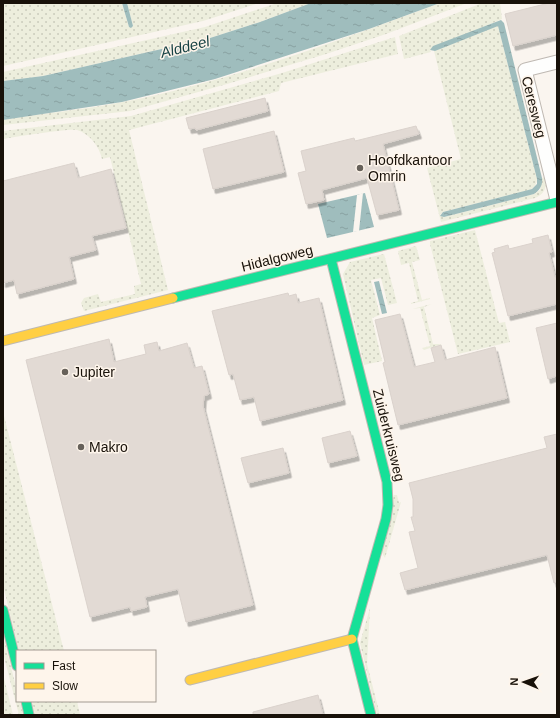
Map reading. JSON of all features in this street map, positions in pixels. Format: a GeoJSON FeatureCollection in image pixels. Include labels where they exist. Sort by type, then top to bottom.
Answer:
{"type":"FeatureCollection","features":[{"type":"Feature","properties":{"kind":"street","name":"Ceresweg"},"geometry":{"type":"LineString","coordinates":[[557,62],[525,70],[557,201]]}},
{"type":"Feature","properties":{"kind":"street","name":"Hidalgoweg"},"geometry":{"type":"LineString","coordinates":[[3,341],[557,201]]}},
{"type":"Feature","properties":{"kind":"street","name":"Zuiderkruisweg"},"geometry":{"type":"LineString","coordinates":[[331,259],[387,482],[388,494],[386,519],[352,639],[370,715]]}},
{"type":"Feature","properties":{"kind":"street"},"geometry":{"type":"LineString","coordinates":[[3,610],[16,662]]}},
{"type":"Feature","properties":{"kind":"street"},"geometry":{"type":"LineString","coordinates":[[190,680],[352,639]]}},
{"type":"Feature","properties":{"kind":"street"},"geometry":{"type":"LineString","coordinates":[[26,702],[29,715]]}},
{"type":"Feature","properties":{"kind":"green space"},"geometry":{"type":"Polygon","coordinates":[[[3,3],[122,3],[129,27],[133,26],[127,3],[259,3],[203,21],[3,66],[3,3]]]}},
{"type":"Feature","properties":{"kind":"green space"},"geometry":{"type":"Polygon","coordinates":[[[277,3],[311,3],[260,22],[210,38],[43,76],[3,81],[3,72],[205,27],[277,3]]]}},
{"type":"Feature","properties":{"kind":"green space"},"geometry":{"type":"Polygon","coordinates":[[[440,3],[467,3],[386,34],[326,54],[130,111],[3,125],[3,120],[108,105],[204,83],[283,59],[440,3]]]}},
{"type":"Feature","properties":{"kind":"green space"},"geometry":{"type":"Polygon","coordinates":[[[482,3],[500,3],[502,19],[430,50],[431,52],[404,59],[399,36],[482,3]]]}},
{"type":"Feature","properties":{"kind":"green space"},"geometry":{"type":"Polygon","coordinates":[[[498,26],[537,182],[534,187],[528,190],[443,212],[440,215],[444,217],[534,194],[540,190],[542,178],[545,177],[546,184],[543,192],[535,198],[441,222],[427,168],[461,159],[434,51],[498,26]]]}},
{"type":"Feature","properties":{"kind":"green space"},"geometry":{"type":"Polygon","coordinates":[[[395,37],[398,54],[281,83],[279,91],[129,130],[168,290],[84,311],[81,303],[84,298],[98,294],[101,302],[135,294],[134,286],[141,284],[110,157],[102,159],[99,150],[93,141],[86,134],[77,130],[53,131],[3,139],[3,131],[131,116],[282,73],[395,37]]]}},
{"type":"Feature","properties":{"kind":"green space"},"geometry":{"type":"Polygon","coordinates":[[[475,230],[499,323],[505,322],[510,342],[458,354],[430,241],[475,230]]]}},
{"type":"Feature","properties":{"kind":"green space"},"geometry":{"type":"Polygon","coordinates":[[[416,246],[420,260],[412,262],[422,300],[430,299],[411,304],[418,301],[409,263],[401,265],[398,251],[416,246]]]}},
{"type":"Feature","properties":{"kind":"green space"},"geometry":{"type":"Polygon","coordinates":[[[384,254],[397,303],[388,305],[381,278],[371,280],[380,315],[372,318],[382,361],[364,365],[343,274],[350,262],[384,254]]]}},
{"type":"Feature","properties":{"kind":"green space"},"geometry":{"type":"Polygon","coordinates":[[[432,304],[424,307],[433,344],[442,344],[424,350],[422,348],[430,346],[420,308],[412,309],[432,304]]]}},
{"type":"Feature","properties":{"kind":"green space"},"geometry":{"type":"Polygon","coordinates":[[[3,412],[64,650],[19,650],[3,585],[3,412]]]}},
{"type":"Feature","properties":{"kind":"green space"},"geometry":{"type":"Polygon","coordinates":[[[394,495],[397,495],[399,503],[401,502],[385,558],[382,553],[394,495]]]}},
{"type":"Feature","properties":{"kind":"green space"},"geometry":{"type":"Polygon","coordinates":[[[370,608],[367,664],[380,715],[377,715],[360,643],[370,608]]]}},
{"type":"Feature","properties":{"kind":"green space"},"geometry":{"type":"Polygon","coordinates":[[[3,635],[16,687],[16,702],[20,702],[23,715],[19,715],[3,653],[3,635]]]}},
{"type":"Feature","properties":{"kind":"green space"},"geometry":{"type":"Polygon","coordinates":[[[3,674],[13,715],[3,715],[3,674]]]}},
{"type":"Feature","properties":{"kind":"green space"},"geometry":{"type":"Polygon","coordinates":[[[32,702],[77,702],[80,715],[35,715],[32,702]]]}},
{"type":"Feature","properties":{"kind":"water"},"geometry":{"type":"Polygon","coordinates":[[[122,3],[127,3],[133,26],[131,28],[129,27],[122,3]]]}},
{"type":"Feature","properties":{"kind":"water","name":"Alddeel"},"geometry":{"type":"Polygon","coordinates":[[[311,3],[440,3],[369,29],[215,79],[122,102],[3,120],[3,81],[43,76],[210,38],[260,22],[311,3]]]}},
{"type":"Feature","properties":{"kind":"water"},"geometry":{"type":"Polygon","coordinates":[[[501,20],[504,23],[542,178],[541,185],[534,194],[444,217],[440,216],[443,212],[532,189],[537,184],[498,26],[435,51],[430,50],[433,46],[501,20]]]}},
{"type":"Feature","properties":{"kind":"water"},"geometry":{"type":"Polygon","coordinates":[[[365,193],[374,227],[327,238],[318,204],[365,193]]]}},
{"type":"Feature","properties":{"kind":"water"},"geometry":{"type":"Polygon","coordinates":[[[379,281],[387,313],[382,314],[374,282],[379,281]]]}},
{"type":"Feature","properties":{"kind":"pier"},"geometry":{"type":"Polygon","coordinates":[[[363,193],[359,231],[353,232],[357,195],[363,193]]]}},
{"type":"Feature","properties":{"kind":"building"},"geometry":{"type":"Polygon","coordinates":[[[549,3],[557,3],[557,35],[513,46],[505,14],[549,3]]]}},
{"type":"Feature","properties":{"kind":"building"},"geometry":{"type":"Polygon","coordinates":[[[265,98],[268,111],[196,130],[195,128],[189,129],[186,118],[265,98]]]}},
{"type":"Feature","properties":{"kind":"building"},"geometry":{"type":"Polygon","coordinates":[[[416,126],[419,134],[383,144],[399,210],[377,215],[367,178],[322,190],[324,200],[306,204],[298,173],[306,171],[301,151],[354,138],[355,141],[416,126]]]}},
{"type":"Feature","properties":{"kind":"building"},"geometry":{"type":"Polygon","coordinates":[[[274,131],[284,172],[213,189],[203,149],[274,131]]]}},
{"type":"Feature","properties":{"kind":"building"},"geometry":{"type":"Polygon","coordinates":[[[74,163],[78,178],[111,169],[126,228],[92,236],[96,250],[69,257],[74,279],[17,294],[14,280],[3,283],[3,181],[74,163]]]}},
{"type":"Feature","properties":{"kind":"building"},"geometry":{"type":"Polygon","coordinates":[[[548,235],[552,252],[549,253],[555,277],[557,277],[557,304],[508,316],[492,253],[495,252],[494,249],[508,245],[509,249],[533,243],[532,239],[548,235]]]}},
{"type":"Feature","properties":{"kind":"building"},"geometry":{"type":"Polygon","coordinates":[[[288,293],[289,296],[296,294],[298,303],[319,298],[343,400],[260,421],[254,397],[240,400],[233,374],[229,375],[212,311],[288,293]]]}},
{"type":"Feature","properties":{"kind":"building"},"geometry":{"type":"Polygon","coordinates":[[[400,314],[414,367],[435,362],[431,348],[441,345],[445,360],[495,347],[507,398],[398,425],[383,363],[385,362],[375,320],[400,314]]]}},
{"type":"Feature","properties":{"kind":"building"},"geometry":{"type":"Polygon","coordinates":[[[557,323],[557,376],[548,379],[536,328],[557,323]]]}},
{"type":"Feature","properties":{"kind":"building"},"geometry":{"type":"Polygon","coordinates":[[[109,339],[114,362],[146,354],[144,345],[157,342],[159,351],[187,343],[194,368],[202,366],[209,394],[204,396],[203,406],[253,605],[186,622],[178,589],[145,597],[147,607],[131,611],[130,607],[90,617],[26,360],[109,339]]]}},
{"type":"Feature","properties":{"kind":"building"},"geometry":{"type":"Polygon","coordinates":[[[350,431],[357,456],[328,463],[322,438],[350,431]]]}},
{"type":"Feature","properties":{"kind":"building"},"geometry":{"type":"Polygon","coordinates":[[[557,434],[557,582],[554,583],[547,555],[405,590],[400,573],[418,568],[409,532],[415,531],[411,517],[413,517],[413,499],[409,483],[547,448],[544,437],[557,434]]]}},
{"type":"Feature","properties":{"kind":"building"},"geometry":{"type":"Polygon","coordinates":[[[283,448],[289,473],[248,483],[241,458],[283,448]]]}},
{"type":"Feature","properties":{"kind":"building"},"geometry":{"type":"Polygon","coordinates":[[[318,695],[323,715],[253,715],[253,712],[318,695]]]}},
{"type":"Feature","properties":{"kind":"traffic: fast"},"geometry":{"type":"LineString","coordinates":[[173,298],[557,202]]}},
{"type":"Feature","properties":{"kind":"traffic: fast"},"geometry":{"type":"LineString","coordinates":[[331,259],[387,482],[388,505],[386,519],[352,639],[371,715]]}},
{"type":"Feature","properties":{"kind":"traffic: fast"},"geometry":{"type":"LineString","coordinates":[[3,610],[16,662]]}},
{"type":"Feature","properties":{"kind":"traffic: fast"},"geometry":{"type":"LineString","coordinates":[[26,702],[29,715]]}},
{"type":"Feature","properties":{"kind":"traffic: slow"},"geometry":{"type":"LineString","coordinates":[[3,341],[173,298]]}},
{"type":"Feature","properties":{"kind":"traffic: slow"},"geometry":{"type":"LineString","coordinates":[[190,680],[352,639]]}},
{"type":"Feature","properties":{"kind":"place","name":"Hoofdkantoor Omrin"},"geometry":{"type":"Point","coordinates":[360,168]}},
{"type":"Feature","properties":{"kind":"place","name":"Jupiter"},"geometry":{"type":"Point","coordinates":[65,372]}},
{"type":"Feature","properties":{"kind":"place","name":"Makro"},"geometry":{"type":"Point","coordinates":[81,447]}}]}
